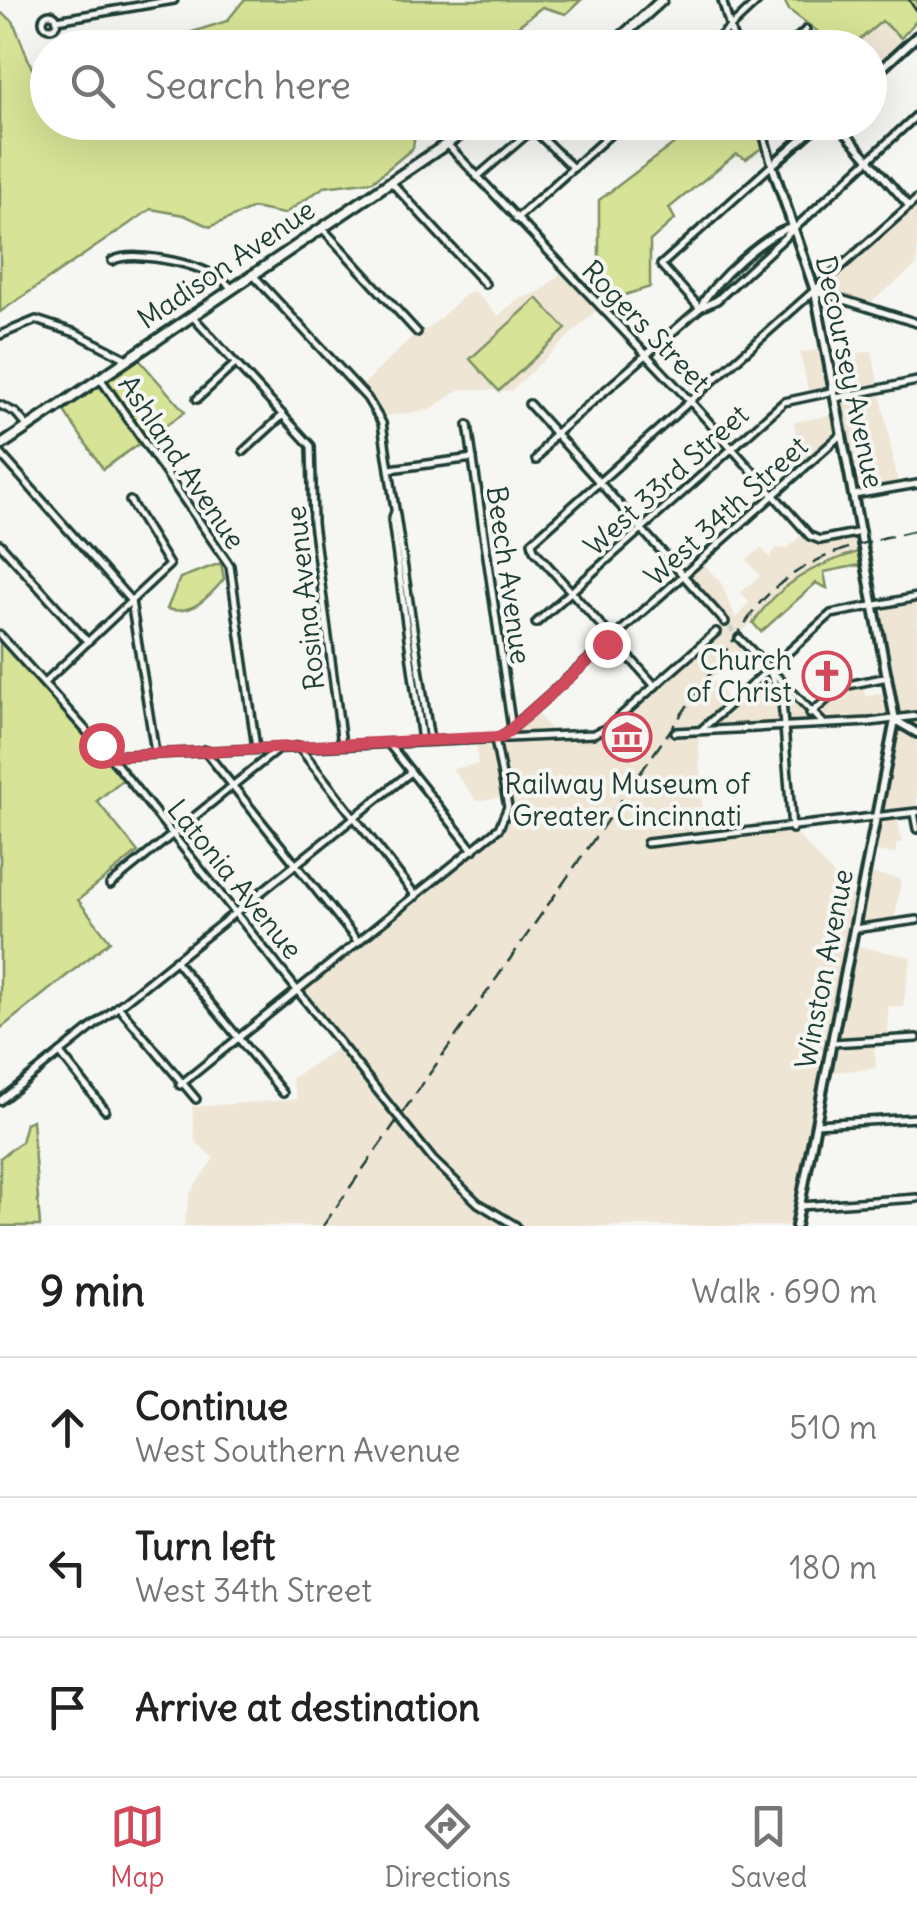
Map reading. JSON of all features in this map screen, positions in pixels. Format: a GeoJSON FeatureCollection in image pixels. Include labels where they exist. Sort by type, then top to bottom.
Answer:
{"type":"FeatureCollection","features":[{"type":"Feature","properties":{"kind":"main road"},"geometry":{"type":"LineString","coordinates":[[629,30],[662,0]]}},
{"type":"Feature","properties":{"kind":"main road"},"geometry":{"type":"LineString","coordinates":[[887,65],[916,40]]}},
{"type":"Feature","properties":{"kind":"main road","name":"Madison Avenue"},"geometry":{"type":"LineString","coordinates":[[0,449],[28,426],[449,140]]}},
{"type":"Feature","properties":{"kind":"main road"},"geometry":{"type":"LineString","coordinates":[[772,165],[801,140]]}},
{"type":"Feature","properties":{"kind":"main road","name":"Decoursey Avenue"},"geometry":{"type":"LineString","coordinates":[[780,187],[782,157]]}},
{"type":"Feature","properties":{"kind":"main road","name":"Decoursey Avenue"},"geometry":{"type":"LineString","coordinates":[[772,165],[816,291],[895,720]]}},
{"type":"Feature","properties":{"kind":"main road"},"geometry":{"type":"LineString","coordinates":[[895,720],[917,732]]}},
{"type":"Feature","properties":{"kind":"main road","name":"Winston Avenue"},"geometry":{"type":"LineString","coordinates":[[796,1226],[895,720]]}},
{"type":"Feature","properties":{"kind":"street"},"geometry":{"type":"LineString","coordinates":[[57,20],[135,3],[174,0]]}},
{"type":"Feature","properties":{"kind":"street"},"geometry":{"type":"LineString","coordinates":[[722,0],[731,30]]}},
{"type":"Feature","properties":{"kind":"street"},"geometry":{"type":"LineString","coordinates":[[727,30],[759,0]]}},
{"type":"Feature","properties":{"kind":"street"},"geometry":{"type":"LineString","coordinates":[[536,460],[558,434],[700,308],[717,300],[785,240],[794,226],[917,115]]}},
{"type":"Feature","properties":{"kind":"street"},"geometry":{"type":"LineString","coordinates":[[477,177],[520,140]]}},
{"type":"Feature","properties":{"kind":"street"},"geometry":{"type":"LineString","coordinates":[[544,140],[573,168]]}},
{"type":"Feature","properties":{"kind":"street"},"geometry":{"type":"LineString","coordinates":[[516,219],[604,140]]}},
{"type":"Feature","properties":{"kind":"street","name":"Decoursey Avenue"},"geometry":{"type":"LineString","coordinates":[[765,140],[772,165]]}},
{"type":"Feature","properties":{"kind":"street"},"geometry":{"type":"LineString","coordinates":[[851,140],[909,206]]}},
{"type":"Feature","properties":{"kind":"street","name":"Rogers Street"},"geometry":{"type":"LineString","coordinates":[[446,142],[690,400],[814,539],[861,532]]}},
{"type":"Feature","properties":{"kind":"street"},"geometry":{"type":"LineString","coordinates":[[700,308],[661,265],[772,165]]}},
{"type":"Feature","properties":{"kind":"street"},"geometry":{"type":"LineString","coordinates":[[389,180],[485,284]]}},
{"type":"Feature","properties":{"kind":"street"},"geometry":{"type":"LineString","coordinates":[[654,686],[532,544],[917,199]]}},
{"type":"Feature","properties":{"kind":"street"},"geometry":{"type":"LineString","coordinates":[[321,226],[418,332]]}},
{"type":"Feature","properties":{"kind":"street"},"geometry":{"type":"LineString","coordinates":[[700,308],[710,291],[777,231],[794,226]]}},
{"type":"Feature","properties":{"kind":"street"},"geometry":{"type":"LineString","coordinates":[[112,261],[129,256],[202,268],[220,274],[231,288]]}},
{"type":"Feature","properties":{"kind":"street"},"geometry":{"type":"LineString","coordinates":[[252,274],[371,403],[384,433],[426,741]]}},
{"type":"Feature","properties":{"kind":"street"},"geometry":{"type":"LineString","coordinates":[[816,291],[917,323],[917,332]]}},
{"type":"Feature","properties":{"kind":"street","name":"Rosina Avenue"},"geometry":{"type":"LineString","coordinates":[[191,315],[313,451],[312,523],[342,744]]}},
{"type":"Feature","properties":{"kind":"street"},"geometry":{"type":"LineString","coordinates":[[0,335],[39,321],[82,335],[127,359]]}},
{"type":"Feature","properties":{"kind":"street"},"geometry":{"type":"LineString","coordinates":[[197,399],[235,364]]}},
{"type":"Feature","properties":{"kind":"street","name":"Ashland Avenue"},"geometry":{"type":"LineString","coordinates":[[100,378],[230,566],[256,748]]}},
{"type":"Feature","properties":{"kind":"street","name":"West 33rd Street"},"geometry":{"type":"LineString","coordinates":[[536,623],[790,399],[917,381]]}},
{"type":"Feature","properties":{"kind":"street"},"geometry":{"type":"LineString","coordinates":[[530,404],[725,622]]}},
{"type":"Feature","properties":{"kind":"street"},"geometry":{"type":"LineString","coordinates":[[0,405],[28,426]]}},
{"type":"Feature","properties":{"kind":"street"},"geometry":{"type":"LineString","coordinates":[[244,451],[283,414]]}},
{"type":"Feature","properties":{"kind":"street","name":"Beech Avenue"},"geometry":{"type":"LineString","coordinates":[[468,425],[512,729]]}},
{"type":"Feature","properties":{"kind":"street","name":"West 34th Street"},"geometry":{"type":"LineString","coordinates":[[498,738],[842,434]]}},
{"type":"Feature","properties":{"kind":"street"},"geometry":{"type":"LineString","coordinates":[[0,449],[131,602],[155,752]]}},
{"type":"Feature","properties":{"kind":"street"},"geometry":{"type":"LineString","coordinates":[[390,469],[473,458]]}},
{"type":"Feature","properties":{"kind":"street"},"geometry":{"type":"LineString","coordinates":[[854,496],[917,484]]}},
{"type":"Feature","properties":{"kind":"street"},"geometry":{"type":"LineString","coordinates":[[44,682],[169,565],[130,501]]}},
{"type":"Feature","properties":{"kind":"street"},"geometry":{"type":"LineString","coordinates":[[0,544],[88,641]]}},
{"type":"Feature","properties":{"kind":"street"},"geometry":{"type":"LineString","coordinates":[[701,730],[832,614],[917,597]]}},
{"type":"Feature","properties":{"kind":"street"},"geometry":{"type":"LineString","coordinates":[[110,756],[601,732],[716,632]]}},
{"type":"Feature","properties":{"kind":"street","name":"Latonia Avenue"},"geometry":{"type":"LineString","coordinates":[[0,635],[110,756],[448,1176],[500,1218],[516,1226]]}},
{"type":"Feature","properties":{"kind":"street"},"geometry":{"type":"LineString","coordinates":[[739,638],[808,712],[826,724]]}},
{"type":"Feature","properties":{"kind":"street"},"geometry":{"type":"LineString","coordinates":[[769,669],[782,700],[792,829]]}},
{"type":"Feature","properties":{"kind":"street"},"geometry":{"type":"LineString","coordinates":[[800,726],[808,712],[844,686],[888,676]]}},
{"type":"Feature","properties":{"kind":"street"},"geometry":{"type":"LineString","coordinates":[[782,700],[798,700]]}},
{"type":"Feature","properties":{"kind":"street"},"geometry":{"type":"LineString","coordinates":[[675,732],[917,716]]}},
{"type":"Feature","properties":{"kind":"street"},"geometry":{"type":"LineString","coordinates":[[180,1085],[499,828],[508,807],[498,738]]}},
{"type":"Feature","properties":{"kind":"street"},"geometry":{"type":"LineString","coordinates":[[388,742],[474,850]]}},
{"type":"Feature","properties":{"kind":"street"},"geometry":{"type":"LineString","coordinates":[[298,746],[416,896]]}},
{"type":"Feature","properties":{"kind":"street"},"geometry":{"type":"LineString","coordinates":[[110,886],[280,747]]}},
{"type":"Feature","properties":{"kind":"street"},"geometry":{"type":"LineString","coordinates":[[204,750],[358,942]]}},
{"type":"Feature","properties":{"kind":"street"},"geometry":{"type":"LineString","coordinates":[[0,1100],[411,772]]}},
{"type":"Feature","properties":{"kind":"street"},"geometry":{"type":"LineString","coordinates":[[647,842],[878,820],[915,812],[917,829]]}},
{"type":"Feature","properties":{"kind":"street"},"geometry":{"type":"LineString","coordinates":[[854,929],[917,920]]}},
{"type":"Feature","properties":{"kind":"street"},"geometry":{"type":"LineString","coordinates":[[175,960],[283,1093]]}},
{"type":"Feature","properties":{"kind":"street"},"geometry":{"type":"LineString","coordinates":[[118,1006],[196,1100]]}},
{"type":"Feature","properties":{"kind":"street"},"geometry":{"type":"LineString","coordinates":[[832,1043],[917,1038]]}},
{"type":"Feature","properties":{"kind":"street"},"geometry":{"type":"LineString","coordinates":[[60,1053],[105,1110]]}},
{"type":"Feature","properties":{"kind":"street"},"geometry":{"type":"LineString","coordinates":[[816,1124],[917,1118]]}},
{"type":"Feature","properties":{"kind":"street"},"geometry":{"type":"LineString","coordinates":[[800,1206],[917,1198]]}},
{"type":"Feature","properties":{"kind":"street"},"geometry":{"type":"LineString","coordinates":[[496,1226],[500,1218]]}},
{"type":"Feature","properties":{"kind":"shaded area"},"geometry":{"type":"Polygon","coordinates":[[[882,21],[907,45],[887,63],[887,30],[872,30],[882,21]]]}},
{"type":"Feature","properties":{"kind":"shaded area"},"geometry":{"type":"Polygon","coordinates":[[[917,199],[917,265],[866,306],[815,291],[917,199]]]}},
{"type":"Feature","properties":{"kind":"shaded area"},"geometry":{"type":"Polygon","coordinates":[[[565,270],[600,307],[511,391],[461,389],[429,410],[386,416],[378,415],[359,389],[417,332],[429,328],[465,295],[474,291],[498,316],[517,300],[541,291],[565,270]]]}},
{"type":"Feature","properties":{"kind":"shaded area"},"geometry":{"type":"Polygon","coordinates":[[[826,348],[830,366],[858,360],[858,353],[872,351],[899,488],[854,495],[842,434],[803,468],[794,422],[838,414],[834,391],[809,395],[800,353],[826,348]]]}},
{"type":"Feature","properties":{"kind":"shaded area"},"geometry":{"type":"Polygon","coordinates":[[[802,534],[820,542],[855,536],[858,552],[825,561],[780,590],[741,633],[746,646],[711,678],[730,702],[769,669],[810,714],[843,686],[862,682],[865,696],[890,692],[874,605],[917,597],[917,812],[897,816],[902,843],[897,843],[895,854],[871,850],[895,720],[698,731],[704,837],[792,829],[859,903],[866,873],[901,879],[894,924],[855,929],[852,945],[911,957],[903,1007],[888,1006],[888,1040],[874,1042],[876,1068],[826,1073],[796,1226],[184,1226],[190,1193],[214,1158],[195,1141],[192,1107],[298,1099],[291,1079],[342,1045],[298,990],[496,831],[508,812],[506,796],[477,801],[452,769],[478,764],[475,739],[502,737],[534,709],[555,735],[601,732],[725,622],[684,575],[701,561],[721,583],[736,619],[749,602],[741,592],[760,576],[747,560],[761,548],[770,558],[776,548],[787,549],[802,534]]]}},
{"type":"Feature","properties":{"kind":"green space"},"geometry":{"type":"Polygon","coordinates":[[[244,0],[581,0],[566,14],[542,7],[513,30],[199,30],[227,21],[244,0]]]}},
{"type":"Feature","properties":{"kind":"green space"},"geometry":{"type":"Polygon","coordinates":[[[784,0],[917,0],[917,20],[901,38],[882,21],[871,30],[816,30],[789,10],[784,0]]]}},
{"type":"Feature","properties":{"kind":"green space"},"geometry":{"type":"Polygon","coordinates":[[[0,12],[13,21],[30,64],[30,140],[414,140],[413,148],[373,181],[324,187],[284,214],[253,208],[210,227],[184,215],[151,209],[0,312],[0,12]]]}},
{"type":"Feature","properties":{"kind":"green space"},"geometry":{"type":"Polygon","coordinates":[[[678,140],[765,140],[766,145],[746,159],[736,154],[669,208],[675,219],[650,241],[650,287],[612,299],[596,286],[592,274],[599,263],[599,200],[678,140]]]}},
{"type":"Feature","properties":{"kind":"green space"},"geometry":{"type":"Polygon","coordinates":[[[537,298],[566,329],[499,391],[470,359],[537,298]]]}},
{"type":"Feature","properties":{"kind":"green space"},"geometry":{"type":"Polygon","coordinates":[[[136,356],[185,412],[103,469],[62,408],[136,356]]]}},
{"type":"Feature","properties":{"kind":"green space"},"geometry":{"type":"Polygon","coordinates":[[[858,552],[860,565],[824,572],[827,588],[816,583],[761,632],[753,623],[774,597],[798,578],[858,552]]]}},
{"type":"Feature","properties":{"kind":"green space"},"geometry":{"type":"Polygon","coordinates":[[[221,563],[224,579],[206,598],[184,610],[167,609],[180,578],[221,563]]]}},
{"type":"Feature","properties":{"kind":"green space"},"geometry":{"type":"Polygon","coordinates":[[[0,635],[127,776],[97,801],[138,852],[78,900],[110,941],[0,1029],[0,635]]]}},
{"type":"Feature","properties":{"kind":"green space"},"geometry":{"type":"Polygon","coordinates":[[[32,1120],[40,1226],[0,1226],[0,1158],[21,1142],[26,1123],[32,1120]]]}},
{"type":"Feature","properties":{"kind":"tunnel"},"geometry":{"type":"LineString","coordinates":[[725,622],[739,638]]}},
{"type":"Feature","properties":{"kind":"railway"},"geometry":{"type":"LineString","coordinates":[[909,0],[917,12]]}},
{"type":"Feature","properties":{"kind":"railway"},"geometry":{"type":"LineString","coordinates":[[323,1226],[758,605],[811,563],[851,547],[917,530]]}},
{"type":"Feature","properties":{"kind":"place","name":"Church of Christ"},"geometry":{"type":"Point","coordinates":[827,676]}},
{"type":"Feature","properties":{"kind":"place","name":"Railway Museum of Greater Cincinnati"},"geometry":{"type":"Point","coordinates":[627,737]}},
{"type":"Feature","properties":{"kind":"route"},"geometry":{"type":"LineString","coordinates":[[101,745],[110,756],[502,737],[607,644]]}}]}
